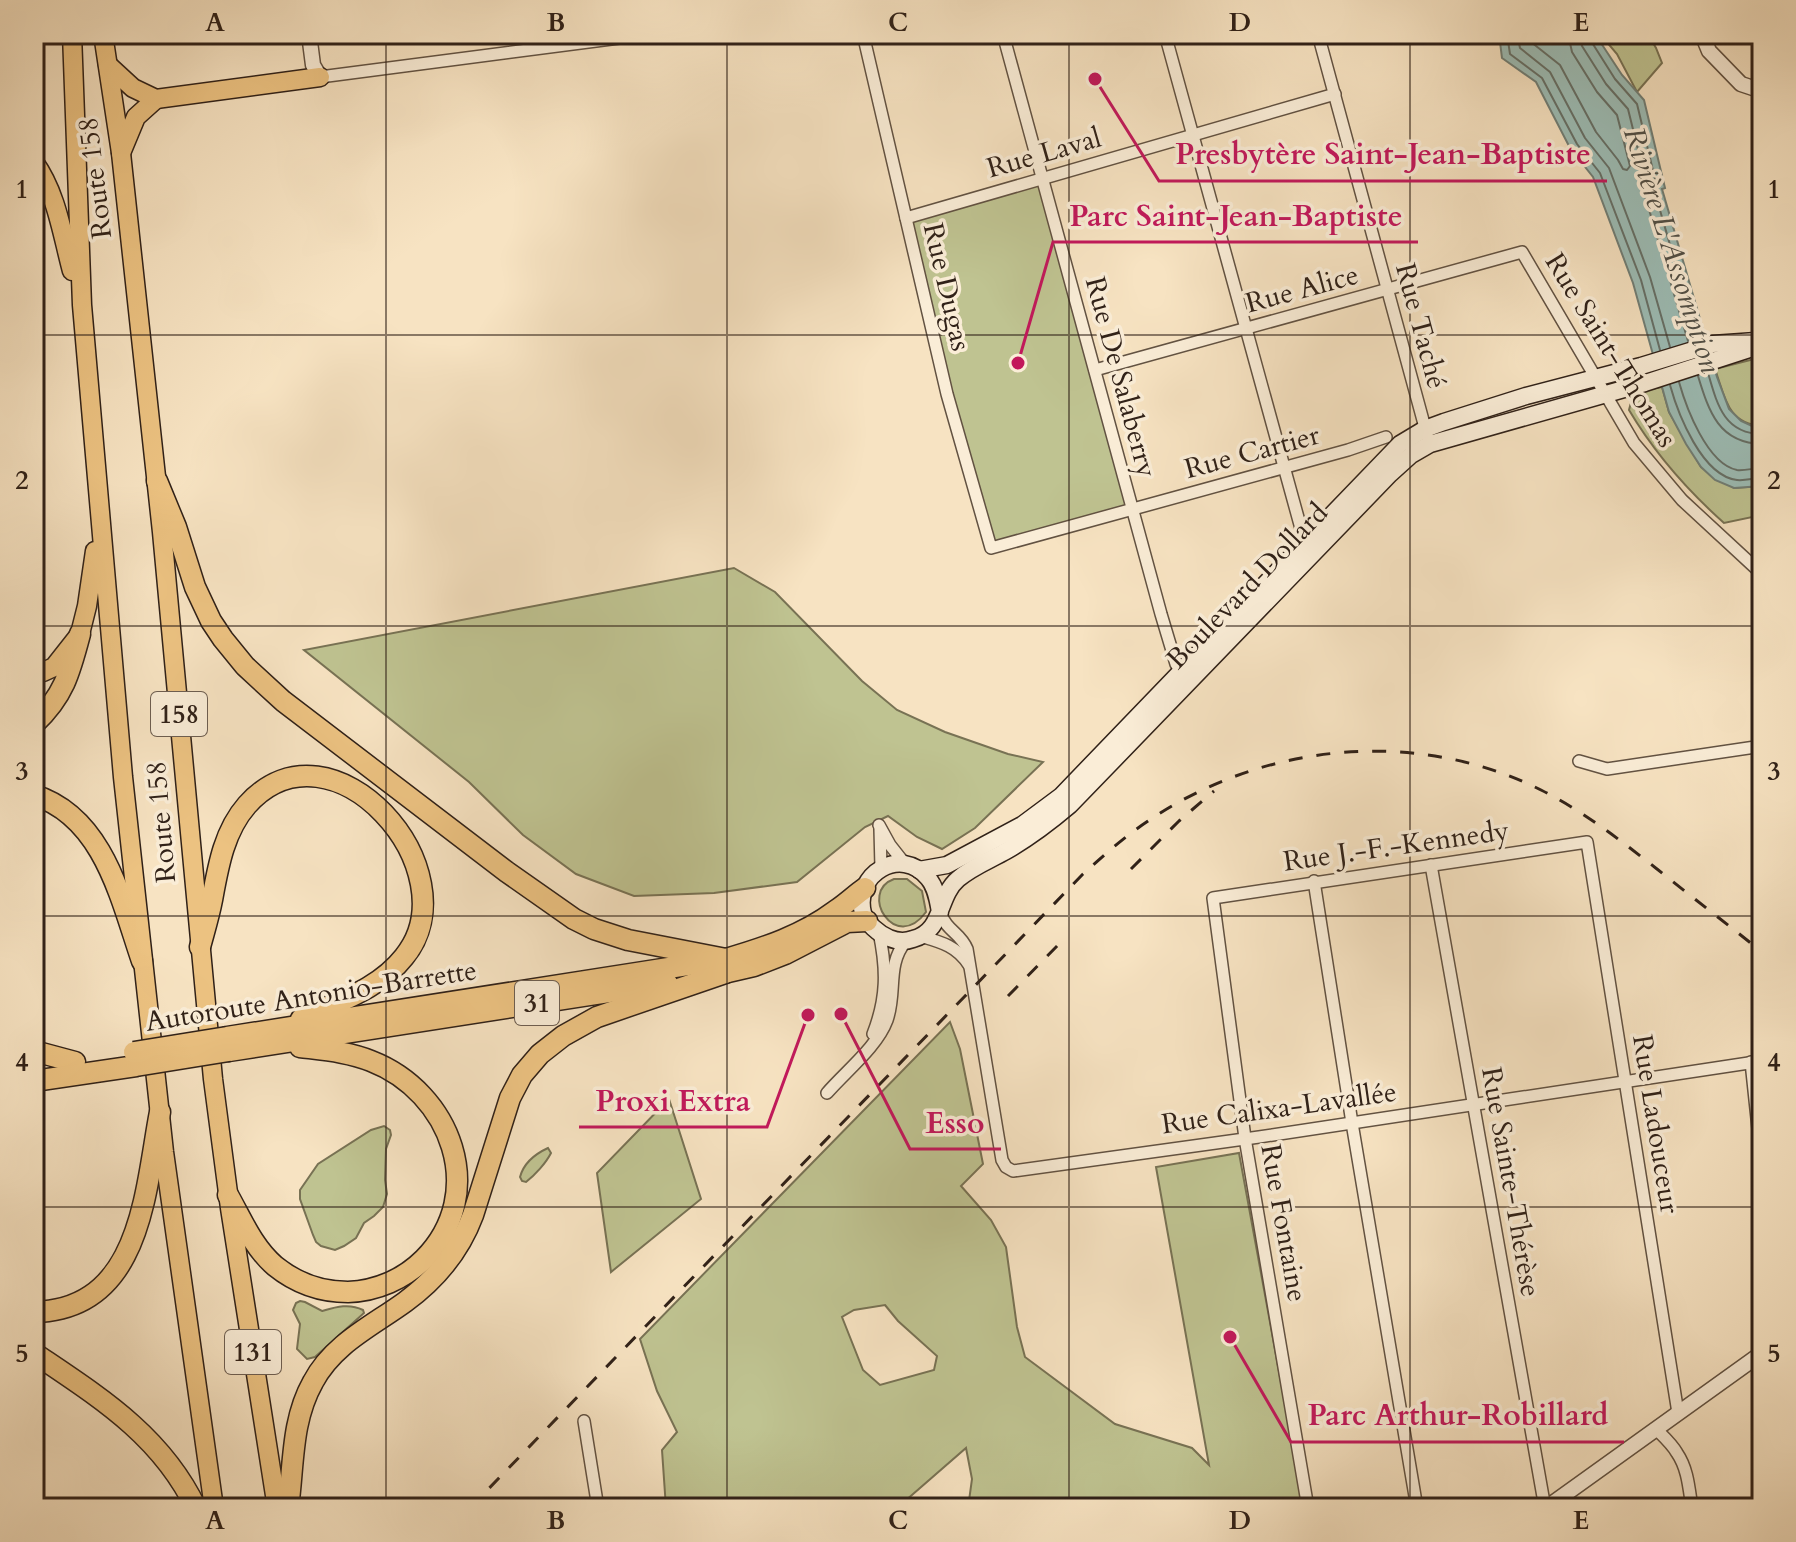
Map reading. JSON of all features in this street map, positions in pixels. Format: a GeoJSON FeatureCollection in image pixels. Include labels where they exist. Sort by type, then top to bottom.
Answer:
{"type":"FeatureCollection","features":[{"type":"Feature","properties":{"kind":"highway","name":"Route 158"},"geometry":{"type":"LineString","coordinates":[[72,34],[82,305],[99,521],[142,961],[214,1508]]}},
{"type":"Feature","properties":{"kind":"highway","name":"Route 158"},"geometry":{"type":"LineString","coordinates":[[103,34],[121,153],[157,481],[207,1023],[228,1195],[277,1508]]}},
{"type":"Feature","properties":{"kind":"highway"},"geometry":{"type":"LineString","coordinates":[[108,65],[128,84],[156,99]]}},
{"type":"Feature","properties":{"kind":"highway"},"geometry":{"type":"LineString","coordinates":[[121,153],[136,117],[156,99],[320,77]]}},
{"type":"Feature","properties":{"kind":"highway"},"geometry":{"type":"LineString","coordinates":[[34,162],[51,194],[82,305]]}},
{"type":"Feature","properties":{"kind":"highway"},"geometry":{"type":"LineString","coordinates":[[157,481],[195,587],[211,621],[253,675],[283,701],[507,872],[574,919],[628,940],[725,966]]}},
{"type":"Feature","properties":{"kind":"highway"},"geometry":{"type":"LineString","coordinates":[[34,724],[56,699],[70,675],[87,606],[99,521]]}},
{"type":"Feature","properties":{"kind":"highway"},"geometry":{"type":"LineString","coordinates":[[34,673],[54,667],[80,634]]}},
{"type":"Feature","properties":{"kind":"highway"},"geometry":{"type":"LineString","coordinates":[[200,947],[224,847],[240,814],[273,785],[289,778],[322,777],[348,785],[392,823],[417,869],[424,903],[419,933],[405,956],[379,981],[278,1036]]}},
{"type":"Feature","properties":{"kind":"highway"},"geometry":{"type":"LineString","coordinates":[[34,795],[68,813],[96,845],[116,885],[142,961]]}},
{"type":"Feature","properties":{"kind":"highway","name":"Autoroute Antonio-Barrette"},"geometry":{"type":"LineString","coordinates":[[725,966],[809,928],[865,888]]}},
{"type":"Feature","properties":{"kind":"highway","name":"Autoroute Antonio-Barrette"},"geometry":{"type":"LineString","coordinates":[[34,1081],[80,1068],[278,1036],[725,966],[754,966],[785,954],[842,924],[855,920],[873,927]]}},
{"type":"Feature","properties":{"kind":"highway"},"geometry":{"type":"LineString","coordinates":[[288,1508],[294,1440],[312,1383],[339,1348],[422,1289],[454,1252],[473,1215],[505,1109],[528,1068],[553,1042],[597,1017],[725,966]]}},
{"type":"Feature","properties":{"kind":"highway"},"geometry":{"type":"LineString","coordinates":[[228,1195],[253,1241],[275,1266],[310,1286],[335,1291],[380,1286],[411,1271],[439,1241],[453,1210],[457,1180],[451,1142],[439,1116],[415,1087],[391,1070],[365,1058],[278,1036]]}},
{"type":"Feature","properties":{"kind":"highway"},"geometry":{"type":"LineString","coordinates":[[34,1051],[80,1068]]}},
{"type":"Feature","properties":{"kind":"highway","name":"Autoroute Antonio-Barrette"},"geometry":{"type":"LineString","coordinates":[[34,1067],[80,1068]]}},
{"type":"Feature","properties":{"kind":"highway"},"geometry":{"type":"LineString","coordinates":[[34,1094],[80,1068]]}},
{"type":"Feature","properties":{"kind":"highway"},"geometry":{"type":"LineString","coordinates":[[34,1312],[60,1309],[87,1297],[109,1279],[123,1260],[142,1214],[160,1112]]}},
{"type":"Feature","properties":{"kind":"highway"},"geometry":{"type":"LineString","coordinates":[[34,1353],[111,1406],[142,1432],[174,1469],[196,1508]]}},
{"type":"Feature","properties":{"kind":"main road"},"geometry":{"type":"LineString","coordinates":[[1643,374],[1715,352],[1762,343]]}},
{"type":"Feature","properties":{"kind":"main road","name":"Boulevard Dollard"},"geometry":{"type":"LineString","coordinates":[[1427,437],[1513,400],[1596,377],[1643,374]]}},
{"type":"Feature","properties":{"kind":"main road","name":"Boulevard Dollard"},"geometry":{"type":"LineString","coordinates":[[912,867],[947,865],[1038,815],[1186,677],[1310,548],[1400,444],[1606,393],[1643,374]]}},
{"type":"Feature","properties":{"kind":"main road","name":"Boulevard Dollard"},"geometry":{"type":"LineString","coordinates":[[940,912],[958,878],[1019,843],[1061,813],[1106,769],[1186,677]]}},
{"type":"Feature","properties":{"kind":"main road"},"geometry":{"type":"LineString","coordinates":[[890,865],[912,867],[932,884],[940,912],[933,927],[913,938],[890,939],[873,927],[863,911],[865,888],[869,879],[881,868],[890,865]]}},
{"type":"Feature","properties":{"kind":"street"},"geometry":{"type":"LineString","coordinates":[[309,34],[313,65],[320,77]]}},
{"type":"Feature","properties":{"kind":"street"},"geometry":{"type":"LineString","coordinates":[[318,34],[322,63],[320,77]]}},
{"type":"Feature","properties":{"kind":"street"},"geometry":{"type":"LineString","coordinates":[[320,77],[650,34]]}},
{"type":"Feature","properties":{"kind":"street","name":"Rue Dugas"},"geometry":{"type":"LineString","coordinates":[[863,34],[947,394],[991,548]]}},
{"type":"Feature","properties":{"kind":"street","name":"Rue De Salaberry"},"geometry":{"type":"LineString","coordinates":[[1003,34],[1161,614],[1176,664],[1186,677]]}},
{"type":"Feature","properties":{"kind":"street"},"geometry":{"type":"LineString","coordinates":[[1165,34],[1310,548]]}},
{"type":"Feature","properties":{"kind":"street","name":"Rue Taché"},"geometry":{"type":"LineString","coordinates":[[1318,34],[1427,437]]}},
{"type":"Feature","properties":{"kind":"street"},"geometry":{"type":"LineString","coordinates":[[1702,34],[1709,51],[1741,84],[1762,91]]}},
{"type":"Feature","properties":{"kind":"street","name":"Rue Laval"},"geometry":{"type":"LineString","coordinates":[[906,218],[1335,94]]}},
{"type":"Feature","properties":{"kind":"street","name":"Rue Alice"},"geometry":{"type":"LineString","coordinates":[[1095,370],[1522,252]]}},
{"type":"Feature","properties":{"kind":"street","name":"Rue Saint-Thomas"},"geometry":{"type":"LineString","coordinates":[[1522,252],[1634,443],[1682,500],[1762,574]]}},
{"type":"Feature","properties":{"kind":"street","name":"Rue Cartier"},"geometry":{"type":"LineString","coordinates":[[991,548],[1285,468],[1386,437]]}},
{"type":"Feature","properties":{"kind":"street"},"geometry":{"type":"LineString","coordinates":[[1579,761],[1607,769],[1762,746]]}},
{"type":"Feature","properties":{"kind":"street"},"geometry":{"type":"LineString","coordinates":[[881,868],[879,825],[890,845],[912,867]]}},
{"type":"Feature","properties":{"kind":"street","name":"Rue J.-F.-Kennedy"},"geometry":{"type":"LineString","coordinates":[[1213,898],[1587,842]]}},
{"type":"Feature","properties":{"kind":"street","name":"Rue Ladouceur"},"geometry":{"type":"LineString","coordinates":[[1587,842],[1678,1413]]}},
{"type":"Feature","properties":{"kind":"street","name":"Rue Sainte-Thérèse"},"geometry":{"type":"LineString","coordinates":[[1431,865],[1550,1507]]}},
{"type":"Feature","properties":{"kind":"street"},"geometry":{"type":"LineString","coordinates":[[1314,881],[1417,1508]]}},
{"type":"Feature","properties":{"kind":"street","name":"Rue Fontaine"},"geometry":{"type":"LineString","coordinates":[[1213,898],[1245,1138],[1308,1508]]}},
{"type":"Feature","properties":{"kind":"street","name":"Rue Calixa-Lavallée"},"geometry":{"type":"LineString","coordinates":[[940,912],[946,926],[966,945],[1002,1160],[1008,1168],[1018,1171],[1756,1062]]}},
{"type":"Feature","properties":{"kind":"street"},"geometry":{"type":"LineString","coordinates":[[865,1051],[880,1017],[884,997],[884,958],[873,927]]}},
{"type":"Feature","properties":{"kind":"street"},"geometry":{"type":"LineString","coordinates":[[827,1093],[879,1036],[887,1020],[893,993],[894,963],[901,947],[913,938],[940,941],[961,954],[969,965]]}},
{"type":"Feature","properties":{"kind":"street"},"geometry":{"type":"LineString","coordinates":[[1756,1062],[1762,1166]]}},
{"type":"Feature","properties":{"kind":"street"},"geometry":{"type":"LineString","coordinates":[[1550,1507],[1762,1353]]}},
{"type":"Feature","properties":{"kind":"street"},"geometry":{"type":"LineString","coordinates":[[584,1421],[598,1508]]}},
{"type":"Feature","properties":{"kind":"street"},"geometry":{"type":"LineString","coordinates":[[1656,1429],[1678,1453],[1687,1473],[1692,1508]]}},
{"type":"Feature","properties":{"kind":"green space"},"geometry":{"type":"Polygon","coordinates":[[[1600,34],[1648,34],[1662,63],[1637,92],[1617,54],[1600,34]]]}},
{"type":"Feature","properties":{"kind":"green space"},"geometry":{"type":"Polygon","coordinates":[[[1043,178],[1132,509],[991,548],[906,218],[1043,178]]]}},
{"type":"Feature","properties":{"kind":"green space"},"geometry":{"type":"Polygon","coordinates":[[[1762,357],[1762,426],[1750,424],[1734,414],[1725,399],[1715,369],[1762,357]]]}},
{"type":"Feature","properties":{"kind":"green space"},"geometry":{"type":"Polygon","coordinates":[[[1662,387],[1669,412],[1701,467],[1734,488],[1762,486],[1762,515],[1724,523],[1660,456],[1629,410],[1636,395],[1662,387]]]}},
{"type":"Feature","properties":{"kind":"green space"},"geometry":{"type":"Polygon","coordinates":[[[734,568],[775,592],[862,681],[897,710],[945,732],[1008,754],[1043,762],[975,828],[942,849],[917,837],[888,816],[865,827],[797,882],[714,893],[634,896],[576,874],[523,835],[469,782],[304,650],[734,568]]]}},
{"type":"Feature","properties":{"kind":"green space"},"geometry":{"type":"Polygon","coordinates":[[[894,879],[907,879],[922,891],[926,912],[914,923],[903,926],[893,923],[880,906],[879,896],[884,886],[894,879]]]}},
{"type":"Feature","properties":{"kind":"green space"},"geometry":{"type":"Polygon","coordinates":[[[950,1022],[960,1049],[983,1164],[961,1186],[991,1220],[1006,1247],[1017,1327],[1025,1357],[1115,1424],[1192,1448],[1209,1465],[1156,1167],[1239,1153],[1304,1508],[968,1508],[972,1479],[966,1448],[897,1508],[666,1508],[662,1450],[677,1432],[657,1391],[640,1339],[950,1022]],[[885,1305],[854,1310],[842,1317],[863,1370],[880,1385],[934,1370],[937,1356],[885,1305]]]}},
{"type":"Feature","properties":{"kind":"green space"},"geometry":{"type":"Polygon","coordinates":[[[669,1099],[701,1199],[611,1272],[597,1173],[669,1099]]]}},
{"type":"Feature","properties":{"kind":"green space"},"geometry":{"type":"Polygon","coordinates":[[[384,1126],[391,1135],[386,1149],[387,1194],[383,1207],[364,1223],[356,1238],[344,1246],[335,1250],[321,1246],[313,1235],[300,1199],[300,1190],[318,1164],[371,1130],[384,1126]]]}},
{"type":"Feature","properties":{"kind":"green space"},"geometry":{"type":"Polygon","coordinates":[[[548,1148],[551,1153],[543,1165],[526,1182],[522,1181],[520,1177],[527,1163],[548,1148]]]}},
{"type":"Feature","properties":{"kind":"green space"},"geometry":{"type":"Polygon","coordinates":[[[300,1301],[322,1311],[348,1306],[364,1313],[315,1357],[307,1359],[297,1349],[300,1324],[293,1310],[300,1301]]]}},
{"type":"Feature","properties":{"kind":"water","name":"Rivière L'Assomption"},"geometry":{"type":"Polygon","coordinates":[[[1499,34],[1595,34],[1622,75],[1644,100],[1665,188],[1662,189],[1717,377],[1729,409],[1741,421],[1762,426],[1762,486],[1734,488],[1715,480],[1701,467],[1686,444],[1669,412],[1633,283],[1593,177],[1570,148],[1536,82],[1502,58],[1499,34]]]}},
{"type":"Feature","properties":{"kind":"railway"},"geometry":{"type":"LineString","coordinates":[[470,1508],[1082,875],[1148,821],[1193,795],[1240,774],[1290,760],[1340,753],[1392,752],[1443,757],[1493,770],[1557,798],[1586,817],[1762,952]]}},
{"type":"Feature","properties":{"kind":"railway"},"geometry":{"type":"LineString","coordinates":[[1131,869],[1214,791]]}},
{"type":"Feature","properties":{"kind":"railway"},"geometry":{"type":"LineString","coordinates":[[1008,996],[1064,939]]}},
{"type":"Feature","properties":{"kind":"place","name":"Presbytère Saint-Jean-Baptiste"},"geometry":{"type":"Point","coordinates":[1095,79]}},
{"type":"Feature","properties":{"kind":"place","name":"Parc Saint-Jean-Baptiste"},"geometry":{"type":"Point","coordinates":[1018,363]}},
{"type":"Feature","properties":{"kind":"place","name":"Esso"},"geometry":{"type":"Point","coordinates":[841,1014]}},
{"type":"Feature","properties":{"kind":"place","name":"Proxi Extra"},"geometry":{"type":"Point","coordinates":[808,1015]}},
{"type":"Feature","properties":{"kind":"place","name":"Parc Arthur-Robillard"},"geometry":{"type":"Point","coordinates":[1230,1337]}}]}
